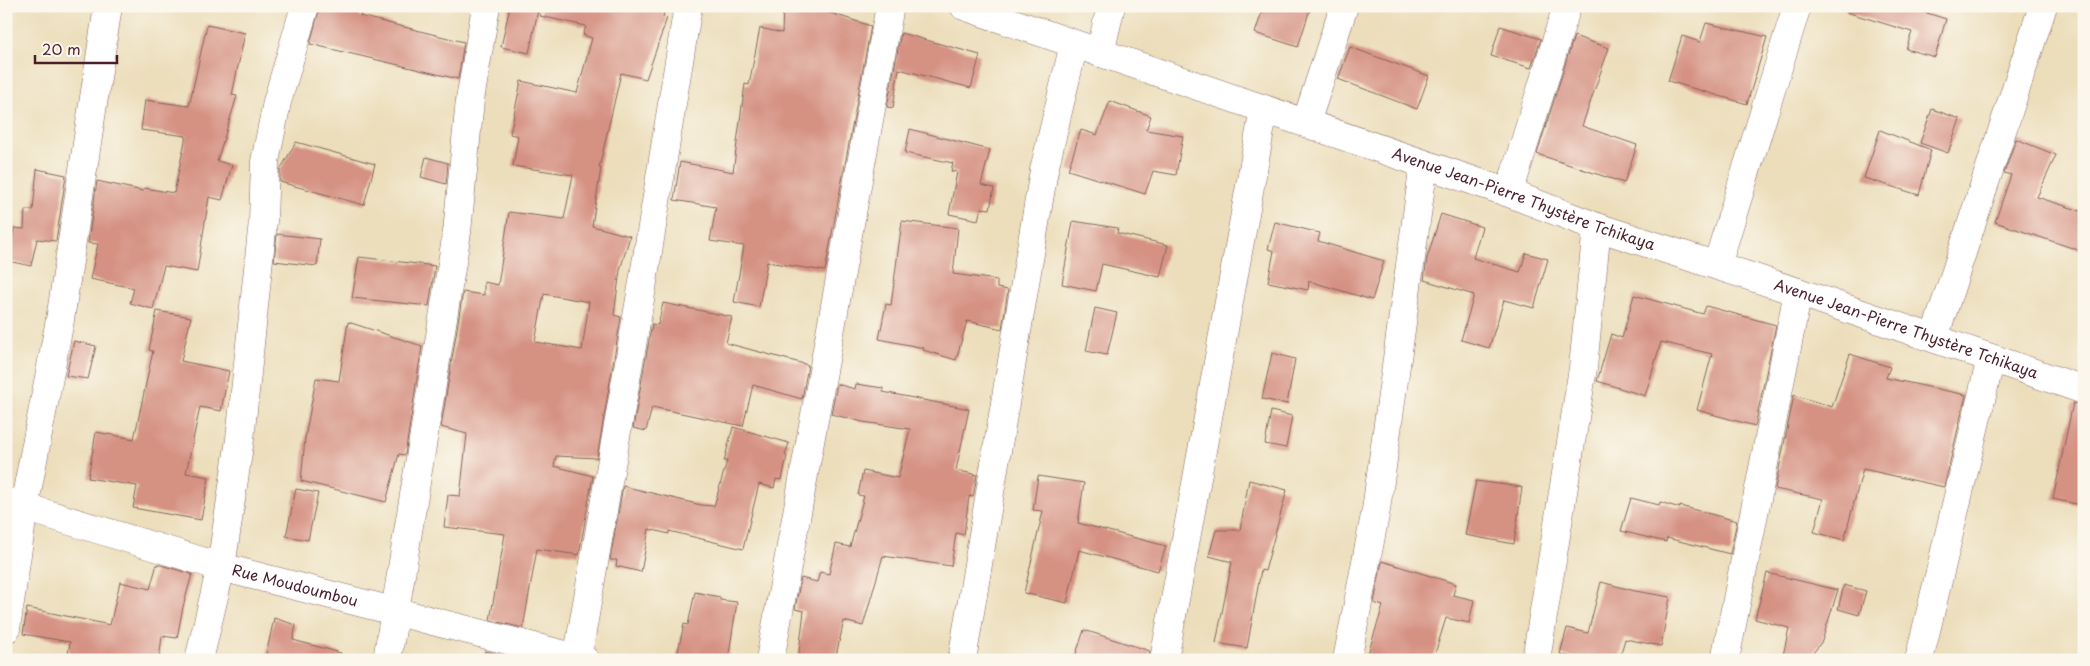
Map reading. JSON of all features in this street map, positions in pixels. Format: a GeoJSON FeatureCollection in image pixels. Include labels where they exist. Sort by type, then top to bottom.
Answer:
{"type":"FeatureCollection","features":[{"type":"Feature","properties":{"kind":"street"},"geometry":{"type":"LineString","coordinates":[[6,629],[15,504],[60,320],[108,6]]}},
{"type":"Feature","properties":{"kind":"street"},"geometry":{"type":"LineString","coordinates":[[199,660],[220,567],[240,439],[263,221],[265,162],[277,102],[305,6]]}},
{"type":"Feature","properties":{"kind":"street"},"geometry":{"type":"LineString","coordinates":[[387,660],[457,232],[470,100],[486,6]]}},
{"type":"Feature","properties":{"kind":"street"},"geometry":{"type":"LineString","coordinates":[[580,659],[688,6]]}},
{"type":"Feature","properties":{"kind":"street"},"geometry":{"type":"LineString","coordinates":[[770,660],[890,6]]}},
{"type":"Feature","properties":{"kind":"street","name":"Avenue Jean-Pierre Thystère Tchikaya"},"geometry":{"type":"LineString","coordinates":[[964,6],[1509,193],[1597,227],[1798,292],[2084,390]]}},
{"type":"Feature","properties":{"kind":"street"},"geometry":{"type":"LineString","coordinates":[[1100,52],[1111,6]]}},
{"type":"Feature","properties":{"kind":"street"},"geometry":{"type":"LineString","coordinates":[[1306,123],[1344,6]]}},
{"type":"Feature","properties":{"kind":"street"},"geometry":{"type":"LineString","coordinates":[[1509,193],[1567,6]]}},
{"type":"Feature","properties":{"kind":"street"},"geometry":{"type":"LineString","coordinates":[[1717,265],[1797,6]]}},
{"type":"Feature","properties":{"kind":"street"},"geometry":{"type":"LineString","coordinates":[[1934,338],[2043,6]]}},
{"type":"Feature","properties":{"kind":"street"},"geometry":{"type":"LineString","coordinates":[[962,660],[1044,170],[1074,44]]}},
{"type":"Feature","properties":{"kind":"street"},"geometry":{"type":"LineString","coordinates":[[1164,660],[1264,109]]}},
{"type":"Feature","properties":{"kind":"street"},"geometry":{"type":"LineString","coordinates":[[1347,660],[1376,510],[1424,164]]}},
{"type":"Feature","properties":{"kind":"street"},"geometry":{"type":"LineString","coordinates":[[1536,660],[1583,368],[1597,227]]}},
{"type":"Feature","properties":{"kind":"street"},"geometry":{"type":"LineString","coordinates":[[1726,660],[1798,292]]}},
{"type":"Feature","properties":{"kind":"street"},"geometry":{"type":"LineString","coordinates":[[1919,660],[1991,358]]}},
{"type":"Feature","properties":{"kind":"street","name":"Rue Moudoumbou"},"geometry":{"type":"LineString","coordinates":[[15,504],[220,567],[580,659]]}},
{"type":"Feature","properties":{"kind":"building"},"geometry":{"type":"Polygon","coordinates":[[[320,6],[363,6],[360,16],[464,42],[458,79],[310,44],[320,6]]]}},
{"type":"Feature","properties":{"kind":"building"},"geometry":{"type":"Polygon","coordinates":[[[510,6],[539,6],[529,53],[501,47],[510,6]]]}},
{"type":"Feature","properties":{"kind":"building"},"geometry":{"type":"Polygon","coordinates":[[[542,6],[666,6],[663,17],[667,18],[646,79],[621,73],[599,168],[601,168],[592,226],[630,236],[620,270],[614,315],[621,317],[597,458],[556,456],[554,466],[593,476],[579,555],[537,549],[523,628],[490,620],[505,534],[444,527],[448,495],[460,496],[467,434],[441,427],[463,292],[484,295],[484,282],[498,285],[509,212],[564,219],[573,175],[513,166],[518,136],[510,134],[521,81],[577,93],[592,38],[583,35],[586,26],[540,16],[542,6]],[[544,294],[535,342],[582,350],[589,302],[544,294]]]}},
{"type":"Feature","properties":{"kind":"building"},"geometry":{"type":"Polygon","coordinates":[[[783,6],[809,6],[871,26],[825,271],[767,262],[759,307],[734,302],[744,246],[710,241],[716,207],[674,200],[680,162],[733,172],[745,84],[749,85],[760,28],[782,33],[783,6]]]}},
{"type":"Feature","properties":{"kind":"building"},"geometry":{"type":"Polygon","coordinates":[[[1264,6],[1311,6],[1298,47],[1255,33],[1264,6]]]}},
{"type":"Feature","properties":{"kind":"building"},"geometry":{"type":"Polygon","coordinates":[[[1847,6],[1905,6],[1946,19],[1935,57],[1906,49],[1912,32],[1846,12],[1847,6]]]}},
{"type":"Feature","properties":{"kind":"building"},"geometry":{"type":"Polygon","coordinates":[[[1706,23],[1767,37],[1747,104],[1668,81],[1682,36],[1700,42],[1706,23]]]}},
{"type":"Feature","properties":{"kind":"building"},"geometry":{"type":"Polygon","coordinates":[[[207,25],[245,33],[232,95],[237,96],[217,161],[232,165],[222,200],[209,197],[197,272],[164,266],[153,309],[130,303],[134,288],[90,279],[98,244],[88,243],[97,181],[143,191],[144,188],[174,193],[186,136],[141,130],[145,100],[189,106],[207,25]]]}},
{"type":"Feature","properties":{"kind":"building"},"geometry":{"type":"Polygon","coordinates":[[[1500,26],[1541,39],[1531,68],[1491,56],[1500,26]]]}},
{"type":"Feature","properties":{"kind":"building"},"geometry":{"type":"Polygon","coordinates":[[[901,33],[980,55],[971,88],[899,69],[893,108],[887,107],[901,33]]]}},
{"type":"Feature","properties":{"kind":"building"},"geometry":{"type":"Polygon","coordinates":[[[1574,36],[1609,48],[1582,126],[1637,145],[1624,183],[1537,154],[1574,36]]]}},
{"type":"Feature","properties":{"kind":"building"},"geometry":{"type":"Polygon","coordinates":[[[1350,47],[1429,76],[1417,109],[1338,79],[1350,47]]]}},
{"type":"Feature","properties":{"kind":"building"},"geometry":{"type":"Polygon","coordinates":[[[1110,101],[1151,116],[1146,130],[1183,136],[1176,175],[1153,171],[1145,194],[1068,170],[1081,130],[1097,135],[1110,101]]]}},
{"type":"Feature","properties":{"kind":"building"},"geometry":{"type":"Polygon","coordinates":[[[1932,109],[1960,119],[1948,153],[1920,143],[1932,109]]]}},
{"type":"Feature","properties":{"kind":"building"},"geometry":{"type":"Polygon","coordinates":[[[910,129],[990,150],[981,185],[994,188],[990,209],[981,208],[978,220],[949,214],[957,172],[951,171],[953,163],[905,153],[910,129]]]}},
{"type":"Feature","properties":{"kind":"building"},"geometry":{"type":"Polygon","coordinates":[[[1880,130],[1931,150],[1919,195],[1864,178],[1880,130]]]}},
{"type":"Feature","properties":{"kind":"building"},"geometry":{"type":"Polygon","coordinates":[[[2016,139],[2056,155],[2037,197],[2084,212],[2084,252],[1995,222],[2011,175],[2004,173],[2016,139]]]}},
{"type":"Feature","properties":{"kind":"building"},"geometry":{"type":"Polygon","coordinates":[[[296,142],[375,164],[364,205],[280,182],[280,170],[296,142]]]}},
{"type":"Feature","properties":{"kind":"building"},"geometry":{"type":"Polygon","coordinates":[[[426,157],[448,163],[446,184],[421,177],[426,157]]]}},
{"type":"Feature","properties":{"kind":"building"},"geometry":{"type":"Polygon","coordinates":[[[37,169],[66,175],[56,241],[37,239],[31,266],[8,261],[14,228],[24,229],[25,210],[33,210],[37,169]]]}},
{"type":"Feature","properties":{"kind":"building"},"geometry":{"type":"Polygon","coordinates":[[[1441,214],[1482,227],[1473,258],[1520,272],[1526,253],[1548,259],[1534,308],[1504,300],[1489,348],[1461,340],[1474,295],[1424,280],[1427,258],[1441,214]]]}},
{"type":"Feature","properties":{"kind":"building"},"geometry":{"type":"Polygon","coordinates":[[[902,221],[958,228],[953,274],[997,280],[997,288],[1008,290],[1002,329],[967,321],[956,360],[923,350],[924,348],[879,339],[886,304],[891,305],[902,221]]]}},
{"type":"Feature","properties":{"kind":"building"},"geometry":{"type":"Polygon","coordinates":[[[1073,221],[1118,228],[1117,233],[1168,245],[1160,277],[1102,264],[1096,291],[1062,284],[1073,221]]]}},
{"type":"Feature","properties":{"kind":"building"},"geometry":{"type":"Polygon","coordinates":[[[1275,222],[1320,233],[1318,241],[1384,261],[1372,300],[1309,281],[1308,290],[1268,282],[1274,251],[1268,249],[1275,222]]]}},
{"type":"Feature","properties":{"kind":"building"},"geometry":{"type":"Polygon","coordinates":[[[277,234],[320,239],[317,266],[274,261],[277,234]]]}},
{"type":"Feature","properties":{"kind":"building"},"geometry":{"type":"Polygon","coordinates":[[[359,257],[435,266],[429,306],[352,298],[359,257]]]}},
{"type":"Feature","properties":{"kind":"building"},"geometry":{"type":"Polygon","coordinates":[[[1634,295],[1703,314],[1706,306],[1776,325],[1755,426],[1697,410],[1712,354],[1661,342],[1645,396],[1597,381],[1611,334],[1622,338],[1634,295]]]}},
{"type":"Feature","properties":{"kind":"building"},"geometry":{"type":"Polygon","coordinates":[[[663,303],[732,317],[726,343],[808,365],[802,399],[753,385],[743,426],[652,407],[646,431],[633,428],[652,324],[658,325],[663,303]]]}},
{"type":"Feature","properties":{"kind":"building"},"geometry":{"type":"Polygon","coordinates":[[[1095,308],[1117,313],[1107,355],[1086,351],[1095,308]]]}},
{"type":"Feature","properties":{"kind":"building"},"geometry":{"type":"Polygon","coordinates":[[[157,311],[191,317],[181,361],[229,371],[221,411],[200,407],[186,473],[209,477],[201,520],[133,508],[137,486],[88,478],[96,432],[134,439],[153,351],[149,350],[157,311]]]}},
{"type":"Feature","properties":{"kind":"building"},"geometry":{"type":"Polygon","coordinates":[[[348,322],[422,346],[405,455],[399,454],[386,502],[301,481],[305,438],[316,378],[339,381],[348,322]]]}},
{"type":"Feature","properties":{"kind":"building"},"geometry":{"type":"Polygon","coordinates":[[[74,341],[96,346],[88,379],[66,376],[74,341]]]}},
{"type":"Feature","properties":{"kind":"building"},"geometry":{"type":"Polygon","coordinates":[[[1272,353],[1295,359],[1287,404],[1262,399],[1272,353]]]}},
{"type":"Feature","properties":{"kind":"building"},"geometry":{"type":"Polygon","coordinates":[[[1850,354],[1890,367],[1886,378],[1966,395],[1944,487],[1863,469],[1844,540],[1814,532],[1823,499],[1775,489],[1794,395],[1832,407],[1850,354]]]}},
{"type":"Feature","properties":{"kind":"building"},"geometry":{"type":"Polygon","coordinates":[[[837,384],[855,389],[856,384],[883,388],[883,392],[969,409],[956,470],[977,475],[973,497],[969,496],[964,535],[956,533],[951,566],[883,556],[863,626],[844,621],[835,660],[798,660],[804,611],[795,609],[801,578],[817,582],[820,572],[829,574],[836,544],[850,547],[864,496],[858,495],[863,471],[898,478],[910,429],[863,422],[831,414],[837,384]]]}},
{"type":"Feature","properties":{"kind":"building"},"geometry":{"type":"Polygon","coordinates":[[[2073,403],[2084,405],[2084,489],[2080,505],[2053,499],[2073,403]]]}},
{"type":"Feature","properties":{"kind":"building"},"geometry":{"type":"Polygon","coordinates":[[[1271,411],[1292,416],[1286,448],[1265,444],[1271,411]]]}},
{"type":"Feature","properties":{"kind":"building"},"geometry":{"type":"Polygon","coordinates":[[[733,427],[789,443],[785,455],[787,456],[782,480],[776,479],[774,488],[759,484],[743,549],[669,531],[669,534],[649,529],[641,572],[616,566],[617,560],[610,560],[623,486],[701,505],[714,506],[727,461],[724,461],[733,427]]]}},
{"type":"Feature","properties":{"kind":"building"},"geometry":{"type":"Polygon","coordinates":[[[1038,476],[1084,483],[1078,523],[1166,546],[1158,571],[1079,550],[1067,603],[1024,593],[1043,511],[1033,510],[1038,476]]]}},
{"type":"Feature","properties":{"kind":"building"},"geometry":{"type":"Polygon","coordinates":[[[1249,480],[1287,490],[1265,571],[1261,570],[1247,648],[1216,643],[1232,562],[1209,556],[1216,530],[1240,530],[1249,480]]]}},
{"type":"Feature","properties":{"kind":"building"},"geometry":{"type":"Polygon","coordinates":[[[1476,481],[1522,487],[1514,544],[1465,535],[1476,481]]]}},
{"type":"Feature","properties":{"kind":"building"},"geometry":{"type":"Polygon","coordinates":[[[296,489],[318,493],[308,540],[286,536],[296,489]]]}},
{"type":"Feature","properties":{"kind":"building"},"geometry":{"type":"Polygon","coordinates":[[[1631,498],[1659,505],[1660,502],[1680,508],[1680,506],[1737,521],[1730,554],[1667,538],[1666,542],[1621,531],[1631,498]]]}},
{"type":"Feature","properties":{"kind":"building"},"geometry":{"type":"Polygon","coordinates":[[[1382,561],[1456,584],[1453,595],[1474,600],[1469,623],[1446,618],[1433,660],[1366,660],[1383,606],[1374,603],[1382,561]]]}},
{"type":"Feature","properties":{"kind":"building"},"geometry":{"type":"Polygon","coordinates":[[[157,564],[192,574],[177,638],[162,636],[159,660],[67,660],[70,642],[23,634],[27,608],[110,625],[120,582],[150,589],[157,564]]]}},
{"type":"Feature","properties":{"kind":"building"},"geometry":{"type":"Polygon","coordinates":[[[1767,573],[1838,590],[1822,641],[1808,660],[1782,660],[1789,628],[1755,619],[1767,573]]]}},
{"type":"Feature","properties":{"kind":"building"},"geometry":{"type":"Polygon","coordinates":[[[1601,582],[1635,591],[1670,597],[1661,646],[1625,639],[1619,660],[1583,660],[1560,654],[1567,628],[1588,633],[1601,582]]]}},
{"type":"Feature","properties":{"kind":"building"},"geometry":{"type":"Polygon","coordinates":[[[1844,585],[1866,591],[1859,615],[1838,609],[1844,585]]]}},
{"type":"Feature","properties":{"kind":"building"},"geometry":{"type":"Polygon","coordinates":[[[695,592],[720,597],[720,600],[737,602],[728,660],[676,660],[684,624],[688,625],[695,592]]]}},
{"type":"Feature","properties":{"kind":"building"},"geometry":{"type":"Polygon","coordinates":[[[274,618],[296,625],[293,640],[341,653],[340,660],[265,660],[274,618]]]}},
{"type":"Feature","properties":{"kind":"building"},"geometry":{"type":"Polygon","coordinates":[[[1084,630],[1150,651],[1149,660],[1074,660],[1084,630]]]}},
{"type":"Feature","properties":{"kind":"building"},"geometry":{"type":"Polygon","coordinates":[[[485,651],[518,659],[518,660],[484,660],[485,651]]]}}]}
